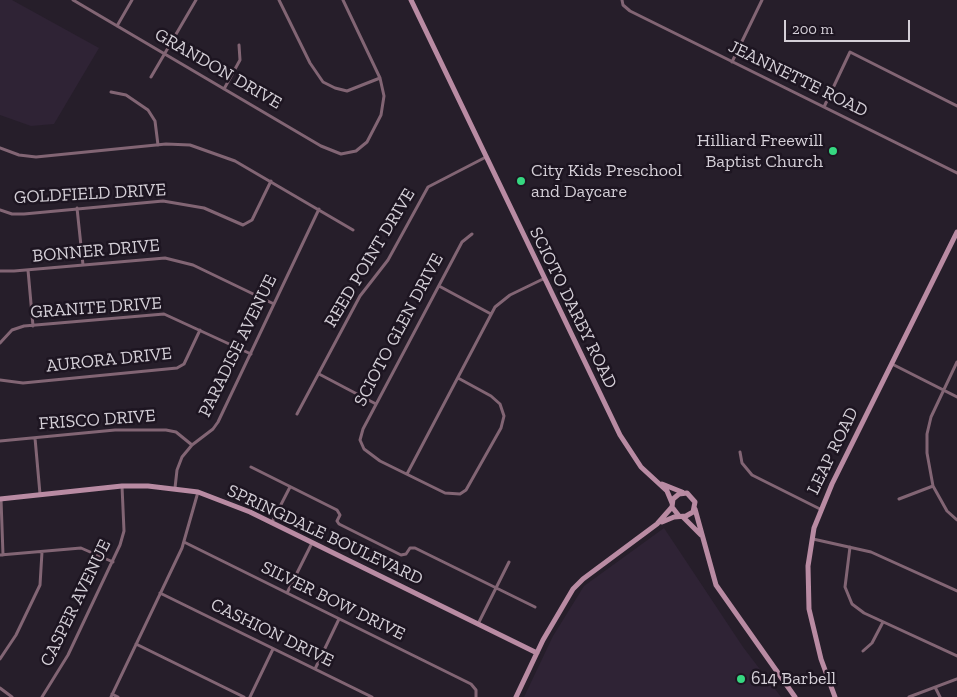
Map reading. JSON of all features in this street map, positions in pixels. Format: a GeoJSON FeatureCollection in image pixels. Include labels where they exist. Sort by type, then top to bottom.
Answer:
{"type":"FeatureCollection","features":[{"type":"Feature","properties":{"kind":"street","name":"GRANDON DRIVE"},"geometry":{"type":"LineString","coordinates":[[73,0],[330,150],[341,154],[352,152],[367,142],[379,122],[384,96],[380,78]]}},
{"type":"Feature","properties":{"kind":"street"},"geometry":{"type":"LineString","coordinates":[[117,26],[132,0]]}},
{"type":"Feature","properties":{"kind":"street"},"geometry":{"type":"LineString","coordinates":[[150,77],[196,0]]}},
{"type":"Feature","properties":{"kind":"street"},"geometry":{"type":"LineString","coordinates":[[279,0],[310,63],[323,82],[347,91],[380,78],[342,0]]}},
{"type":"Feature","properties":{"kind":"street","name":"SCIOTO DARBY ROAD"},"geometry":{"type":"LineString","coordinates":[[411,0],[543,279],[626,447],[641,467],[670,496],[672,505]]}},
{"type":"Feature","properties":{"kind":"street","name":"JEANNETTE ROAD"},"geometry":{"type":"LineString","coordinates":[[622,0],[626,8],[957,173]]}},
{"type":"Feature","properties":{"kind":"street"},"geometry":{"type":"LineString","coordinates":[[732,62],[762,0]]}},
{"type":"Feature","properties":{"kind":"street"},"geometry":{"type":"LineString","coordinates":[[224,88],[240,60],[238,45]]}},
{"type":"Feature","properties":{"kind":"street"},"geometry":{"type":"LineString","coordinates":[[824,107],[850,52],[957,106]]}},
{"type":"Feature","properties":{"kind":"street"},"geometry":{"type":"LineString","coordinates":[[111,92],[126,95],[148,110],[155,121],[158,145]]}},
{"type":"Feature","properties":{"kind":"street"},"geometry":{"type":"LineString","coordinates":[[0,148],[19,155],[36,157],[158,145],[190,145],[235,161],[353,230]]}},
{"type":"Feature","properties":{"kind":"street","name":"REED POINT DRIVE"},"geometry":{"type":"LineString","coordinates":[[297,414],[360,296],[388,260],[428,187],[486,157]]}},
{"type":"Feature","properties":{"kind":"street","name":"GOLDFIELD DRIVE"},"geometry":{"type":"LineString","coordinates":[[0,210],[12,214],[163,201],[204,208],[243,225],[252,220],[271,181]]}},
{"type":"Feature","properties":{"kind":"street"},"geometry":{"type":"LineString","coordinates":[[77,208],[83,264]]}},
{"type":"Feature","properties":{"kind":"street","name":"PARADISE AVENUE"},"geometry":{"type":"LineString","coordinates":[[175,488],[177,470],[192,445],[213,429],[218,422],[319,209]]}},
{"type":"Feature","properties":{"kind":"street","name":"LEAP ROAD"},"geometry":{"type":"LineString","coordinates":[[835,697],[821,659],[810,616],[807,580],[812,539],[820,509],[957,232]]}},
{"type":"Feature","properties":{"kind":"street","name":"SCIOTO GLEN DRIVE"},"geometry":{"type":"LineString","coordinates":[[407,474],[367,453],[361,444],[361,432],[462,242],[472,234]]}},
{"type":"Feature","properties":{"kind":"street","name":"BONNER DRIVE"},"geometry":{"type":"LineString","coordinates":[[0,271],[28,270],[152,257],[179,260],[274,304]]}},
{"type":"Feature","properties":{"kind":"street"},"geometry":{"type":"LineString","coordinates":[[28,270],[33,326]]}},
{"type":"Feature","properties":{"kind":"street"},"geometry":{"type":"LineString","coordinates":[[458,378],[491,396],[500,404],[504,416],[501,428],[471,485],[460,494],[445,493],[407,474],[495,307],[510,295],[543,279]]}},
{"type":"Feature","properties":{"kind":"street"},"geometry":{"type":"LineString","coordinates":[[438,286],[491,314]]}},
{"type":"Feature","properties":{"kind":"street","name":"GRANITE DRIVE"},"geometry":{"type":"LineString","coordinates":[[0,343],[12,330],[33,326],[164,314],[251,354]]}},
{"type":"Feature","properties":{"kind":"street","name":"AURORA DRIVE"},"geometry":{"type":"LineString","coordinates":[[0,380],[23,383],[177,368],[184,364],[200,330]]}},
{"type":"Feature","properties":{"kind":"street"},"geometry":{"type":"LineString","coordinates":[[957,362],[931,417],[927,434],[929,470],[933,486],[948,512],[957,520]]}},
{"type":"Feature","properties":{"kind":"street"},"geometry":{"type":"LineString","coordinates":[[892,364],[957,397]]}},
{"type":"Feature","properties":{"kind":"street"},"geometry":{"type":"LineString","coordinates":[[319,374],[376,404]]}},
{"type":"Feature","properties":{"kind":"street","name":"FRISCO DRIVE"},"geometry":{"type":"LineString","coordinates":[[0,441],[115,430],[166,430],[176,432],[192,445]]}},
{"type":"Feature","properties":{"kind":"street"},"geometry":{"type":"LineString","coordinates":[[35,438],[40,494]]}},
{"type":"Feature","properties":{"kind":"street"},"geometry":{"type":"LineString","coordinates":[[740,452],[746,470],[752,475],[820,509]]}},
{"type":"Feature","properties":{"kind":"street"},"geometry":{"type":"LineString","coordinates":[[251,467],[337,510],[340,515],[337,521],[339,524],[401,555],[406,554],[410,548],[414,548],[535,607]]}},
{"type":"Feature","properties":{"kind":"street","name":"SCIOTO DARBY ROAD"},"geometry":{"type":"LineString","coordinates":[[659,483],[683,493]]}},
{"type":"Feature","properties":{"kind":"street","name":"SPRINGDALE BOULEVARD"},"geometry":{"type":"LineString","coordinates":[[0,499],[122,486],[175,488],[198,492],[226,501],[272,522],[537,653]]}},
{"type":"Feature","properties":{"kind":"street","name":"CASPER AVENUE"},"geometry":{"type":"LineString","coordinates":[[42,697],[61,670],[112,562],[124,531],[122,486]]}},
{"type":"Feature","properties":{"kind":"street"},"geometry":{"type":"LineString","coordinates":[[272,522],[290,486]]}},
{"type":"Feature","properties":{"kind":"street"},"geometry":{"type":"LineString","coordinates":[[899,499],[933,486]]}},
{"type":"Feature","properties":{"kind":"street"},"geometry":{"type":"LineString","coordinates":[[118,697],[112,696],[184,542],[198,492]]}},
{"type":"Feature","properties":{"kind":"street"},"geometry":{"type":"LineString","coordinates":[[516,697],[537,653],[576,585],[657,524],[672,505],[675,496],[683,493],[693,498],[694,509],[716,586],[795,697]]}},
{"type":"Feature","properties":{"kind":"street"},"geometry":{"type":"LineString","coordinates":[[0,499],[1,555],[81,548],[112,562]]}},
{"type":"Feature","properties":{"kind":"street"},"geometry":{"type":"LineString","coordinates":[[672,505],[702,537]]}},
{"type":"Feature","properties":{"kind":"street"},"geometry":{"type":"LineString","coordinates":[[657,524],[690,515],[694,509]]}},
{"type":"Feature","properties":{"kind":"street"},"geometry":{"type":"LineString","coordinates":[[812,539],[871,552],[957,591]]}},
{"type":"Feature","properties":{"kind":"street","name":"SILVER BOW DRIVE"},"geometry":{"type":"LineString","coordinates":[[184,542],[471,684],[476,690],[476,697]]}},
{"type":"Feature","properties":{"kind":"street"},"geometry":{"type":"LineString","coordinates":[[287,593],[312,542]]}},
{"type":"Feature","properties":{"kind":"street"},"geometry":{"type":"LineString","coordinates":[[850,547],[846,587],[847,595],[852,604],[883,622],[957,656]]}},
{"type":"Feature","properties":{"kind":"street"},"geometry":{"type":"LineString","coordinates":[[0,658],[16,635],[40,585],[42,552]]}},
{"type":"Feature","properties":{"kind":"street"},"geometry":{"type":"LineString","coordinates":[[478,624],[508,562]]}},
{"type":"Feature","properties":{"kind":"street","name":"CASHION DRIVE"},"geometry":{"type":"LineString","coordinates":[[160,593],[372,697]]}},
{"type":"Feature","properties":{"kind":"street"},"geometry":{"type":"LineString","coordinates":[[315,669],[340,619]]}},
{"type":"Feature","properties":{"kind":"street"},"geometry":{"type":"LineString","coordinates":[[863,651],[872,643],[883,622]]}},
{"type":"Feature","properties":{"kind":"street"},"geometry":{"type":"LineString","coordinates":[[136,644],[244,697]]}},
{"type":"Feature","properties":{"kind":"street"},"geometry":{"type":"LineString","coordinates":[[250,697],[273,649]]}},
{"type":"Feature","properties":{"kind":"street"},"geometry":{"type":"LineString","coordinates":[[909,697],[957,679]]}},
{"type":"Feature","properties":{"kind":"street"},"geometry":{"type":"LineString","coordinates":[[935,687],[940,697]]}},
{"type":"Feature","properties":{"kind":"street"},"geometry":{"type":"LineString","coordinates":[[0,688],[12,697]]}},
{"type":"Feature","properties":{"kind":"shaded area"},"geometry":{"type":"Polygon","coordinates":[[[0,0],[12,0],[99,48],[54,124],[31,126],[0,115],[0,0]]]}},
{"type":"Feature","properties":{"kind":"shaded area"},"geometry":{"type":"Polygon","coordinates":[[[664,528],[743,647],[781,697],[524,697],[553,636],[584,586],[664,528]]]}},
{"type":"Feature","properties":{"kind":"place","name":"Hilliard Freewill Baptist Church"},"geometry":{"type":"Point","coordinates":[833,151]}},
{"type":"Feature","properties":{"kind":"place","name":"City Kids Preschool and Daycare"},"geometry":{"type":"Point","coordinates":[521,181]}},
{"type":"Feature","properties":{"kind":"place","name":"614 Barbell"},"geometry":{"type":"Point","coordinates":[741,679]}}]}
